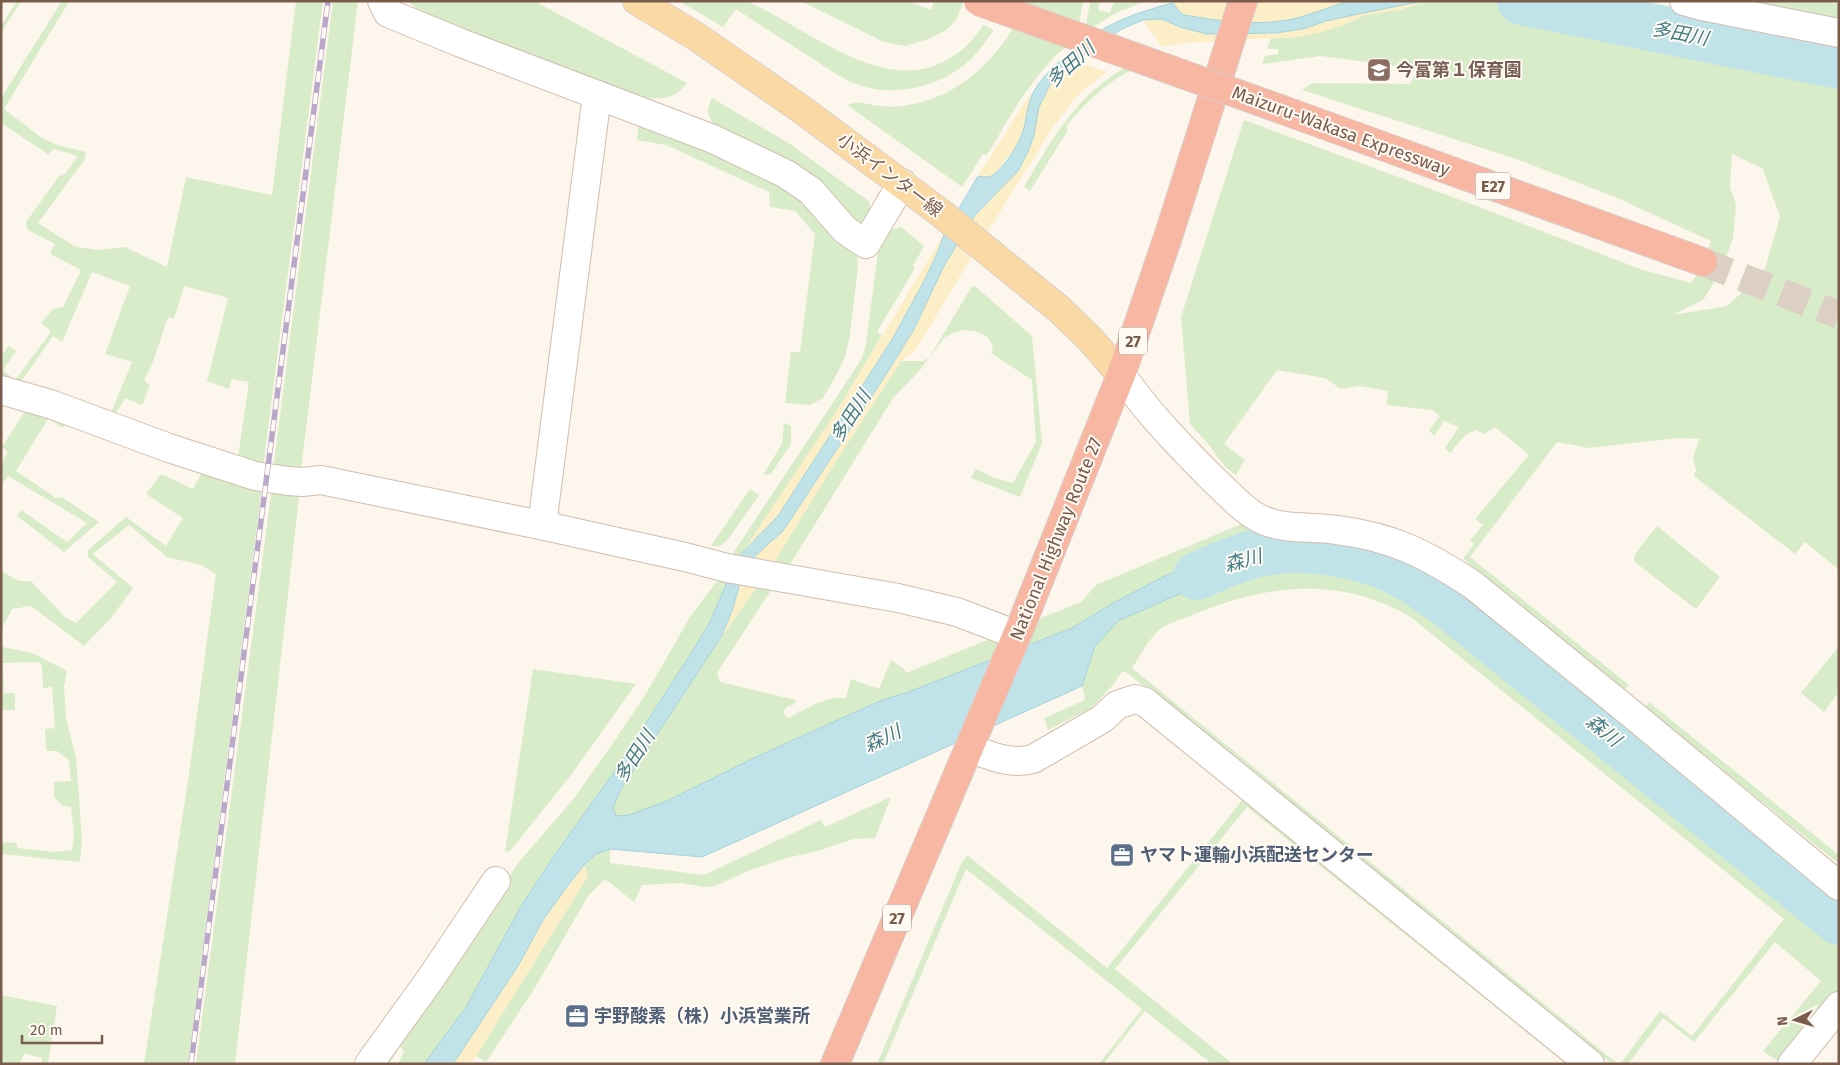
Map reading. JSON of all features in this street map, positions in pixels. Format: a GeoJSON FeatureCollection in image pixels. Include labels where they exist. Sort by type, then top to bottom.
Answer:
{"type":"FeatureCollection","features":[{"type":"Feature","properties":{"kind":"highway","name":"Maizuru-Wakasa Expressway"},"geometry":{"type":"LineString","coordinates":[[978,1],[1703,262]]}},
{"type":"Feature","properties":{"kind":"highway","name":"National Highway Route 27"},"geometry":{"type":"LineString","coordinates":[[838,1062],[1019,629],[1121,375],[1169,234],[1243,1]]}},
{"type":"Feature","properties":{"kind":"main road","name":"小浜インター線"},"geometry":{"type":"LineString","coordinates":[[637,1],[705,42],[902,183],[1059,309],[1091,340],[1121,375]]}},
{"type":"Feature","properties":{"kind":"street"},"geometry":{"type":"LineString","coordinates":[[382,1],[388,14],[713,139],[786,174],[811,191],[845,230],[866,244],[902,183]]}},
{"type":"Feature","properties":{"kind":"street"},"geometry":{"type":"LineString","coordinates":[[1684,1],[1839,33]]}},
{"type":"Feature","properties":{"kind":"street"},"geometry":{"type":"LineString","coordinates":[[545,526],[545,500],[597,95]]}},
{"type":"Feature","properties":{"kind":"street"},"geometry":{"type":"LineString","coordinates":[[1121,375],[1155,419],[1230,496],[1250,511],[1264,520],[1282,526],[1333,529],[1379,537],[1420,552],[1445,567],[1473,586],[1626,709],[1839,886]]}},
{"type":"Feature","properties":{"kind":"street"},"geometry":{"type":"LineString","coordinates":[[1,390],[53,405],[169,448],[268,479],[302,482],[320,480],[545,526],[727,568],[841,587],[957,612],[1019,629]]}},
{"type":"Feature","properties":{"kind":"street"},"geometry":{"type":"LineString","coordinates":[[964,760],[1022,762],[1033,759],[1093,724],[1117,706],[1135,699],[1145,702],[1590,1064]]}},
{"type":"Feature","properties":{"kind":"street"},"geometry":{"type":"LineString","coordinates":[[369,1064],[431,978],[496,881]]}},
{"type":"Feature","properties":{"kind":"street"},"geometry":{"type":"LineString","coordinates":[[1792,1064],[1839,1006]]}},
{"type":"Feature","properties":{"kind":"green space"},"geometry":{"type":"Polygon","coordinates":[[[17,1],[21,1],[1,33],[1,26],[17,1]]]}},
{"type":"Feature","properties":{"kind":"green space"},"geometry":{"type":"Polygon","coordinates":[[[62,1],[68,1],[4,109],[42,138],[60,146],[86,152],[85,159],[38,223],[76,247],[98,250],[125,247],[167,267],[186,177],[272,195],[296,1],[323,1],[263,468],[237,464],[249,382],[232,379],[229,389],[207,381],[228,298],[184,286],[174,319],[168,317],[153,362],[144,380],[150,386],[142,405],[125,398],[115,415],[1,384],[1,356],[9,346],[16,351],[3,370],[15,380],[51,332],[41,323],[53,309],[63,307],[81,270],[50,254],[55,244],[28,230],[26,222],[59,176],[64,175],[78,156],[54,149],[48,154],[1,123],[1,98],[62,1]],[[92,272],[62,342],[53,336],[20,383],[111,413],[132,362],[105,354],[130,286],[92,272]]]}},
{"type":"Feature","properties":{"kind":"green space"},"geometry":{"type":"Polygon","coordinates":[[[333,1],[358,1],[301,470],[273,470],[333,1]]]}},
{"type":"Feature","properties":{"kind":"green space"},"geometry":{"type":"Polygon","coordinates":[[[407,1],[534,1],[687,83],[678,92],[669,97],[646,98],[443,22],[420,11],[407,1]]]}},
{"type":"Feature","properties":{"kind":"green space"},"geometry":{"type":"Polygon","coordinates":[[[679,1],[748,2],[844,54],[870,64],[895,70],[920,69],[945,61],[967,46],[983,25],[994,30],[973,57],[948,76],[918,87],[903,90],[887,90],[871,88],[844,79],[736,9],[723,27],[679,1]]]}},
{"type":"Feature","properties":{"kind":"green space"},"geometry":{"type":"Polygon","coordinates":[[[801,1],[907,1],[931,10],[934,1],[964,1],[956,20],[945,31],[926,40],[905,46],[884,42],[801,1]]]}},
{"type":"Feature","properties":{"kind":"green space"},"geometry":{"type":"Polygon","coordinates":[[[1028,1],[1083,1],[1077,37],[1054,57],[1037,77],[1020,100],[987,155],[983,154],[962,187],[847,105],[860,103],[887,107],[905,106],[939,96],[954,89],[980,69],[1002,45],[1028,1]]]}},
{"type":"Feature","properties":{"kind":"green space"},"geometry":{"type":"Polygon","coordinates":[[[1090,1],[1100,1],[1098,10],[1110,13],[1114,1],[1145,1],[1114,14],[1085,32],[1090,1]]]}},
{"type":"Feature","properties":{"kind":"green space"},"geometry":{"type":"Polygon","coordinates":[[[1426,1],[1491,1],[1507,3],[1776,54],[1839,69],[1839,570],[1805,542],[1795,554],[1694,476],[1696,470],[1693,458],[1699,439],[1679,438],[1588,448],[1557,442],[1470,557],[1629,685],[1625,689],[1621,688],[1463,559],[1474,544],[1470,541],[1483,525],[1475,519],[1529,455],[1495,427],[1484,434],[1476,430],[1465,435],[1450,453],[1445,448],[1459,427],[1444,421],[1434,436],[1429,430],[1440,416],[1432,410],[1387,405],[1388,391],[1359,386],[1341,389],[1325,378],[1277,370],[1224,444],[1245,460],[1236,475],[1225,467],[1210,446],[1190,424],[1181,317],[1244,120],[1640,269],[1691,283],[1703,265],[1711,241],[1615,197],[1516,159],[1302,90],[1312,83],[1410,84],[1416,72],[1390,65],[1321,56],[1262,64],[1265,56],[1278,54],[1278,49],[1267,49],[1271,38],[1298,37],[1341,26],[1365,15],[1399,10],[1426,1]],[[1732,154],[1730,188],[1736,204],[1733,238],[1721,271],[1703,300],[1673,315],[1727,306],[1764,272],[1780,217],[1763,169],[1732,154]]]}},
{"type":"Feature","properties":{"kind":"green space"},"geometry":{"type":"Polygon","coordinates":[[[1569,1],[1605,1],[1839,47],[1839,55],[1569,1]]]}},
{"type":"Feature","properties":{"kind":"green space"},"geometry":{"type":"Polygon","coordinates":[[[1746,1],[1826,1],[1839,4],[1839,21],[1746,1]]]}},
{"type":"Feature","properties":{"kind":"green space"},"geometry":{"type":"Polygon","coordinates":[[[1146,63],[1112,82],[1083,107],[1066,127],[1068,130],[1030,191],[1024,187],[1059,130],[1080,104],[1118,71],[1132,65],[1146,63]]]}},
{"type":"Feature","properties":{"kind":"green space"},"geometry":{"type":"Polygon","coordinates":[[[712,98],[790,144],[870,202],[869,216],[862,228],[719,130],[708,112],[712,98]]]}},
{"type":"Feature","properties":{"kind":"green space"},"geometry":{"type":"Polygon","coordinates":[[[639,122],[704,148],[806,198],[854,249],[858,266],[846,354],[823,398],[810,405],[785,403],[791,352],[800,352],[815,234],[795,211],[770,207],[769,192],[666,145],[637,140],[639,122]]]}},
{"type":"Feature","properties":{"kind":"green space"},"geometry":{"type":"Polygon","coordinates":[[[901,227],[924,246],[913,266],[915,268],[877,332],[882,335],[838,409],[735,564],[709,624],[690,655],[619,765],[552,859],[520,908],[466,1007],[424,1064],[398,1064],[404,1052],[400,1046],[389,1064],[382,1064],[519,862],[575,797],[615,740],[644,697],[690,617],[720,577],[730,558],[863,356],[879,245],[887,233],[901,227]]]}},
{"type":"Feature","properties":{"kind":"green space"},"geometry":{"type":"Polygon","coordinates":[[[972,286],[975,286],[1032,336],[1042,443],[1020,497],[971,478],[976,469],[994,478],[1013,483],[1036,442],[1032,380],[991,353],[993,346],[988,337],[974,331],[961,330],[945,337],[920,370],[893,398],[786,571],[773,587],[717,673],[720,682],[796,700],[795,704],[787,707],[783,712],[787,718],[822,701],[846,698],[851,679],[879,689],[891,660],[904,669],[906,673],[1081,602],[1096,585],[1246,522],[1368,545],[1443,573],[1839,896],[1839,910],[1436,583],[1403,564],[1362,549],[1320,541],[1287,541],[1256,544],[1221,554],[1165,576],[1115,602],[1072,628],[906,693],[882,700],[758,756],[667,801],[629,815],[616,816],[613,808],[621,789],[721,637],[770,569],[831,469],[901,361],[923,361],[929,358],[972,286]]]}},
{"type":"Feature","properties":{"kind":"green space"},"geometry":{"type":"Polygon","coordinates":[[[29,405],[70,418],[63,428],[48,419],[16,471],[56,498],[62,497],[99,522],[64,552],[17,516],[21,510],[67,542],[87,523],[8,476],[1,485],[1,464],[8,452],[2,447],[29,405]]]}},
{"type":"Feature","properties":{"kind":"green space"},"geometry":{"type":"Polygon","coordinates":[[[784,423],[791,426],[791,444],[771,474],[763,475],[782,444],[784,423]]]}},
{"type":"Feature","properties":{"kind":"green space"},"geometry":{"type":"Polygon","coordinates":[[[206,464],[262,487],[188,1064],[144,1064],[188,781],[216,574],[201,565],[167,557],[129,525],[93,554],[133,588],[111,618],[84,646],[31,606],[12,609],[1,630],[1,571],[19,581],[31,581],[65,617],[76,623],[117,582],[88,557],[88,550],[126,517],[166,546],[183,518],[146,494],[161,474],[193,489],[206,464]]]}},
{"type":"Feature","properties":{"kind":"green space"},"geometry":{"type":"Polygon","coordinates":[[[272,487],[300,488],[235,1064],[196,1064],[272,487]]]}},
{"type":"Feature","properties":{"kind":"green space"},"geometry":{"type":"Polygon","coordinates":[[[750,489],[759,495],[729,538],[721,546],[711,546],[750,489]]]}},
{"type":"Feature","properties":{"kind":"green space"},"geometry":{"type":"Polygon","coordinates":[[[1657,526],[1720,577],[1696,609],[1636,563],[1634,559],[1635,554],[1657,526]]]}},
{"type":"Feature","properties":{"kind":"green space"},"geometry":{"type":"Polygon","coordinates":[[[1285,559],[1324,560],[1361,567],[1397,582],[1442,610],[1839,933],[1839,988],[1779,1062],[1763,1051],[1821,981],[1775,942],[1694,1042],[1663,1018],[1628,1064],[1620,1064],[1660,1011],[1692,1036],[1784,919],[1412,618],[1386,605],[1334,590],[1281,590],[1254,595],[1227,602],[1166,626],[1153,636],[1132,668],[1618,1064],[1612,1064],[1126,672],[1122,672],[1112,686],[1091,708],[1048,730],[1044,718],[1085,700],[1082,686],[1095,646],[1118,621],[1229,572],[1260,563],[1285,559]]]}},
{"type":"Feature","properties":{"kind":"green space"},"geometry":{"type":"Polygon","coordinates":[[[1,644],[3,647],[32,653],[67,671],[64,686],[66,718],[76,758],[82,839],[80,862],[1,854],[1,842],[17,843],[17,848],[54,852],[72,850],[74,835],[71,807],[63,806],[54,797],[54,782],[71,781],[69,760],[57,751],[46,751],[45,729],[55,728],[52,687],[43,688],[42,666],[39,662],[3,663],[4,693],[15,693],[15,710],[1,710],[1,644]]]}},
{"type":"Feature","properties":{"kind":"green space"},"geometry":{"type":"Polygon","coordinates":[[[1839,646],[1839,692],[1824,712],[1801,693],[1839,646]]]}},
{"type":"Feature","properties":{"kind":"green space"},"geometry":{"type":"Polygon","coordinates":[[[533,669],[636,684],[571,775],[510,851],[505,852],[533,669]]]}},
{"type":"Feature","properties":{"kind":"green space"},"geometry":{"type":"Polygon","coordinates":[[[1649,702],[1839,855],[1839,864],[1645,708],[1649,702]]]}},
{"type":"Feature","properties":{"kind":"green space"},"geometry":{"type":"Polygon","coordinates":[[[891,797],[875,838],[853,839],[821,850],[787,858],[750,870],[715,886],[705,887],[680,883],[642,885],[634,902],[605,879],[588,896],[536,986],[486,1062],[476,1056],[588,876],[584,865],[596,854],[610,849],[610,863],[704,875],[821,820],[825,827],[891,797]]]}},
{"type":"Feature","properties":{"kind":"green space"},"geometry":{"type":"Polygon","coordinates":[[[1244,798],[1571,1064],[1566,1064],[1247,807],[1115,969],[1233,1064],[1212,1064],[1145,1011],[1103,1064],[1099,1064],[1142,1009],[966,869],[883,1064],[877,1064],[961,864],[967,855],[1107,968],[1244,798]]]}},
{"type":"Feature","properties":{"kind":"green space"},"geometry":{"type":"Polygon","coordinates":[[[1,995],[57,1006],[48,1064],[42,1064],[42,1058],[24,1053],[20,1064],[1,1064],[1,995]]]}},
{"type":"Feature","properties":{"kind":"sand"},"geometry":{"type":"Polygon","coordinates":[[[1181,1],[1351,1],[1288,20],[1249,23],[1184,15],[1173,3],[1181,1]]]}},
{"type":"Feature","properties":{"kind":"sand"},"geometry":{"type":"Polygon","coordinates":[[[1426,1],[1399,10],[1365,15],[1341,26],[1298,37],[1184,43],[1162,47],[1143,20],[1162,19],[1180,27],[1207,34],[1276,33],[1303,29],[1326,21],[1426,1]]]}},
{"type":"Feature","properties":{"kind":"sand"},"geometry":{"type":"Polygon","coordinates":[[[1076,61],[1106,72],[1077,96],[1053,127],[915,351],[901,361],[831,469],[770,569],[721,637],[732,611],[741,580],[755,556],[783,531],[887,373],[914,329],[945,264],[975,215],[1018,171],[1028,152],[1034,135],[1039,107],[1050,85],[1076,61]]]}},
{"type":"Feature","properties":{"kind":"sand"},"geometry":{"type":"Polygon","coordinates":[[[1034,91],[1018,145],[993,175],[987,178],[978,176],[1025,102],[1034,91]]]}},
{"type":"Feature","properties":{"kind":"sand"},"geometry":{"type":"Polygon","coordinates":[[[945,232],[924,281],[893,338],[778,516],[743,552],[838,409],[945,232]]]}},
{"type":"Feature","properties":{"kind":"sand"},"geometry":{"type":"Polygon","coordinates":[[[584,865],[588,876],[476,1056],[469,1064],[453,1064],[518,966],[543,920],[584,865]]]}},
{"type":"Feature","properties":{"kind":"water"},"geometry":{"type":"Polygon","coordinates":[[[1351,1],[1424,1],[1326,21],[1303,29],[1276,33],[1207,34],[1180,27],[1162,19],[1143,20],[1120,30],[1086,53],[1050,85],[1039,107],[1034,135],[1028,152],[1018,171],[975,215],[945,264],[914,329],[887,373],[783,531],[755,556],[741,580],[732,611],[721,637],[621,789],[613,808],[616,816],[629,815],[667,801],[758,756],[882,700],[906,693],[1072,628],[1115,602],[1165,576],[1221,554],[1256,544],[1260,563],[1229,572],[1118,621],[1095,646],[1082,686],[702,857],[610,849],[596,854],[584,865],[543,920],[518,966],[453,1064],[424,1064],[466,1007],[520,908],[552,859],[619,765],[690,655],[709,624],[735,564],[743,552],[778,516],[893,338],[924,281],[945,232],[978,176],[988,177],[993,175],[1002,167],[1015,149],[1023,131],[1028,106],[1043,78],[1058,62],[1100,31],[1128,17],[1173,3],[1184,15],[1223,21],[1262,23],[1288,20],[1351,1]]]}},
{"type":"Feature","properties":{"kind":"waterway","name":"多田川"},"geometry":{"type":"LineString","coordinates":[[1521,1],[1839,65]]}},
{"type":"Feature","properties":{"kind":"waterway","name":"森川"},"geometry":{"type":"LineString","coordinates":[[1197,576],[1254,554],[1293,549],[1334,552],[1355,556],[1393,569],[1410,578],[1448,604],[1839,921]]}},
{"type":"Feature","properties":{"kind":"tunnel"},"geometry":{"type":"LineString","coordinates":[[1703,262],[1839,315]]}},
{"type":"Feature","properties":{"kind":"railway"},"geometry":{"type":"LineString","coordinates":[[191,1064],[328,1]]}},
{"type":"Feature","properties":{"kind":"place","name":"今富第１保育園"},"geometry":{"type":"Point","coordinates":[1379,70]}},
{"type":"Feature","properties":{"kind":"place","name":"ヤマト運輸小浜配送センター"},"geometry":{"type":"Point","coordinates":[1122,855]}},
{"type":"Feature","properties":{"kind":"place","name":"宇野酸素（株）小浜営業所"},"geometry":{"type":"Point","coordinates":[577,1016]}}]}
